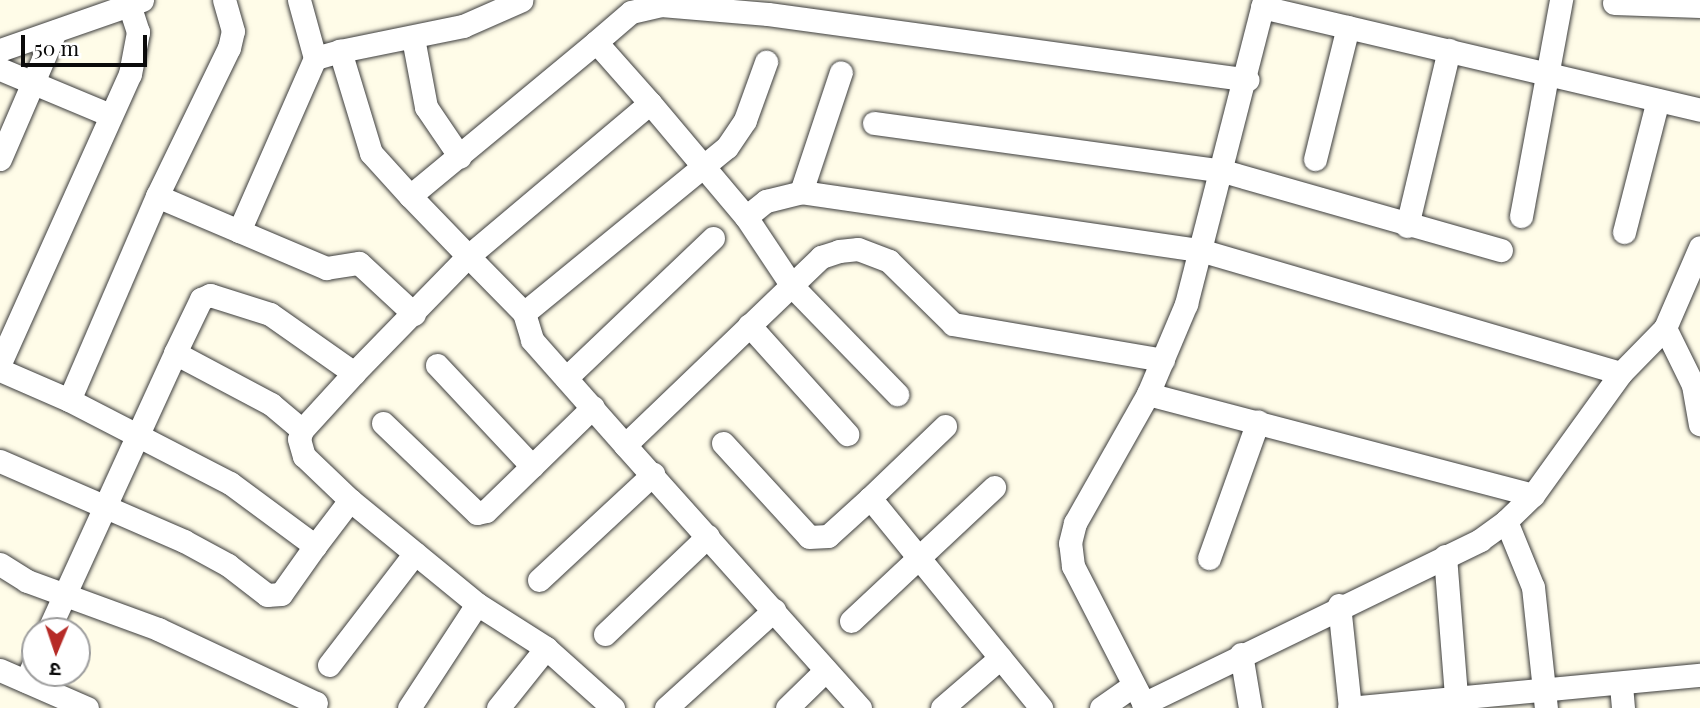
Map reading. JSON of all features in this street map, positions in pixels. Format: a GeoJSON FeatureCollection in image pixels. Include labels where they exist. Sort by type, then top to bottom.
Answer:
{"type":"FeatureCollection","features":[{"type":"Feature","properties":{"kind":"street"},"geometry":{"type":"LineString","coordinates":[[69,400],[157,196],[229,48],[233,31],[224,0]]}},
{"type":"Feature","properties":{"kind":"street"},"geometry":{"type":"LineString","coordinates":[[239,231],[315,58],[299,0]]}},
{"type":"Feature","properties":{"kind":"street"},"geometry":{"type":"LineString","coordinates":[[315,58],[463,26],[522,0]]}},
{"type":"Feature","properties":{"kind":"street"},"geometry":{"type":"LineString","coordinates":[[1521,216],[1561,0]]}},
{"type":"Feature","properties":{"kind":"street"},"geometry":{"type":"LineString","coordinates":[[0,50],[136,2],[138,51],[0,363]]}},
{"type":"Feature","properties":{"kind":"street"},"geometry":{"type":"LineString","coordinates":[[410,196],[631,12],[646,6],[680,3],[1247,80]]}},
{"type":"Feature","properties":{"kind":"street"},"geometry":{"type":"LineString","coordinates":[[1614,3],[1700,6]]}},
{"type":"Feature","properties":{"kind":"street"},"geometry":{"type":"LineString","coordinates":[[1140,699],[1073,566],[1070,542],[1075,523],[1148,394],[1203,251],[1247,80],[1263,4],[1348,27],[1700,110]]}},
{"type":"Feature","properties":{"kind":"street"},"geometry":{"type":"LineString","coordinates":[[1315,159],[1348,27]]}},
{"type":"Feature","properties":{"kind":"street"},"geometry":{"type":"LineString","coordinates":[[0,159],[55,31]]}},
{"type":"Feature","properties":{"kind":"street"},"geometry":{"type":"LineString","coordinates":[[413,38],[426,107],[460,157]]}},
{"type":"Feature","properties":{"kind":"street"},"geometry":{"type":"LineString","coordinates":[[596,42],[746,217],[792,286],[897,394]]}},
{"type":"Feature","properties":{"kind":"street"},"geometry":{"type":"LineString","coordinates":[[1408,226],[1449,50]]}},
{"type":"Feature","properties":{"kind":"street"},"geometry":{"type":"LineString","coordinates":[[340,51],[370,153],[524,313],[532,340],[860,708]]}},
{"type":"Feature","properties":{"kind":"street"},"geometry":{"type":"LineString","coordinates":[[524,313],[704,167],[738,134],[766,62]]}},
{"type":"Feature","properties":{"kind":"street"},"geometry":{"type":"LineString","coordinates":[[0,69],[110,115]]}},
{"type":"Feature","properties":{"kind":"street"},"geometry":{"type":"LineString","coordinates":[[801,192],[841,72]]}},
{"type":"Feature","properties":{"kind":"street"},"geometry":{"type":"LineString","coordinates":[[1624,232],[1658,100]]}},
{"type":"Feature","properties":{"kind":"street"},"geometry":{"type":"LineString","coordinates":[[613,708],[546,648],[477,604],[351,500],[304,456],[299,439],[302,430],[354,373],[468,256],[650,103]]}},
{"type":"Feature","properties":{"kind":"street"},"geometry":{"type":"LineString","coordinates":[[874,123],[1223,171],[1408,226],[1501,250]]}},
{"type":"Feature","properties":{"kind":"street"},"geometry":{"type":"LineString","coordinates":[[746,217],[766,201],[801,192],[1203,251],[1621,373]]}},
{"type":"Feature","properties":{"kind":"street"},"geometry":{"type":"LineString","coordinates":[[157,196],[326,268],[359,263],[414,314]]}},
{"type":"Feature","properties":{"kind":"street"},"geometry":{"type":"LineString","coordinates":[[566,378],[713,237]]}},
{"type":"Feature","properties":{"kind":"street"},"geometry":{"type":"LineString","coordinates":[[1101,708],[1140,699],[1241,654],[1480,540],[1506,522],[1533,495],[1621,373],[1665,328],[1700,247]]}},
{"type":"Feature","properties":{"kind":"street"},"geometry":{"type":"LineString","coordinates":[[625,445],[821,257],[858,249],[889,261],[953,324],[1163,360]]}},
{"type":"Feature","properties":{"kind":"street"},"geometry":{"type":"LineString","coordinates":[[55,617],[201,299],[220,295],[270,314],[354,373]]}},
{"type":"Feature","properties":{"kind":"street"},"geometry":{"type":"LineString","coordinates":[[749,326],[848,433]]}},
{"type":"Feature","properties":{"kind":"street"},"geometry":{"type":"LineString","coordinates":[[1665,328],[1690,360],[1700,424]]}},
{"type":"Feature","properties":{"kind":"street"},"geometry":{"type":"LineString","coordinates":[[175,353],[271,404],[302,430]]}},
{"type":"Feature","properties":{"kind":"street"},"geometry":{"type":"LineString","coordinates":[[437,365],[533,466]]}},
{"type":"Feature","properties":{"kind":"street"},"geometry":{"type":"LineString","coordinates":[[0,370],[69,400],[230,482],[315,546]]}},
{"type":"Feature","properties":{"kind":"street"},"geometry":{"type":"LineString","coordinates":[[1148,394],[1533,495]]}},
{"type":"Feature","properties":{"kind":"street"},"geometry":{"type":"LineString","coordinates":[[383,423],[477,513],[486,511],[593,407]]}},
{"type":"Feature","properties":{"kind":"street"},"geometry":{"type":"LineString","coordinates":[[1209,558],[1258,421]]}},
{"type":"Feature","properties":{"kind":"street"},"geometry":{"type":"LineString","coordinates":[[723,443],[808,537],[828,536],[945,426]]}},
{"type":"Feature","properties":{"kind":"street"},"geometry":{"type":"LineString","coordinates":[[0,461],[184,541],[275,597],[351,500]]}},
{"type":"Feature","properties":{"kind":"street"},"geometry":{"type":"LineString","coordinates":[[539,580],[653,474]]}},
{"type":"Feature","properties":{"kind":"street"},"geometry":{"type":"LineString","coordinates":[[851,621],[994,487]]}},
{"type":"Feature","properties":{"kind":"street"},"geometry":{"type":"LineString","coordinates":[[870,498],[1041,708]]}},
{"type":"Feature","properties":{"kind":"street"},"geometry":{"type":"LineString","coordinates":[[1506,522],[1532,587],[1546,699]]}},
{"type":"Feature","properties":{"kind":"street"},"geometry":{"type":"LineString","coordinates":[[605,634],[708,536]]}},
{"type":"Feature","properties":{"kind":"street"},"geometry":{"type":"LineString","coordinates":[[329,665],[415,552]]}},
{"type":"Feature","properties":{"kind":"street"},"geometry":{"type":"LineString","coordinates":[[1445,556],[1456,702]]}},
{"type":"Feature","properties":{"kind":"street"},"geometry":{"type":"LineString","coordinates":[[0,564],[27,581],[158,629],[319,706]]}},
{"type":"Feature","properties":{"kind":"street"},"geometry":{"type":"LineString","coordinates":[[409,708],[477,604]]}},
{"type":"Feature","properties":{"kind":"street"},"geometry":{"type":"LineString","coordinates":[[1339,605],[1349,708],[1546,699],[1621,685],[1700,675]]}},
{"type":"Feature","properties":{"kind":"street"},"geometry":{"type":"LineString","coordinates":[[666,708],[774,610]]}},
{"type":"Feature","properties":{"kind":"street"},"geometry":{"type":"LineString","coordinates":[[498,708],[546,648]]}},
{"type":"Feature","properties":{"kind":"street"},"geometry":{"type":"LineString","coordinates":[[1241,654],[1250,708]]}},
{"type":"Feature","properties":{"kind":"street"},"geometry":{"type":"LineString","coordinates":[[942,708],[1000,658]]}},
{"type":"Feature","properties":{"kind":"street"},"geometry":{"type":"LineString","coordinates":[[0,670],[21,671]]}},
{"type":"Feature","properties":{"kind":"street"},"geometry":{"type":"LineString","coordinates":[[787,708],[826,670]]}},
{"type":"Feature","properties":{"kind":"street"},"geometry":{"type":"LineString","coordinates":[[1621,685],[1623,708]]}},
{"type":"Feature","properties":{"kind":"street"},"geometry":{"type":"LineString","coordinates":[[55,687],[87,708]]}}]}
